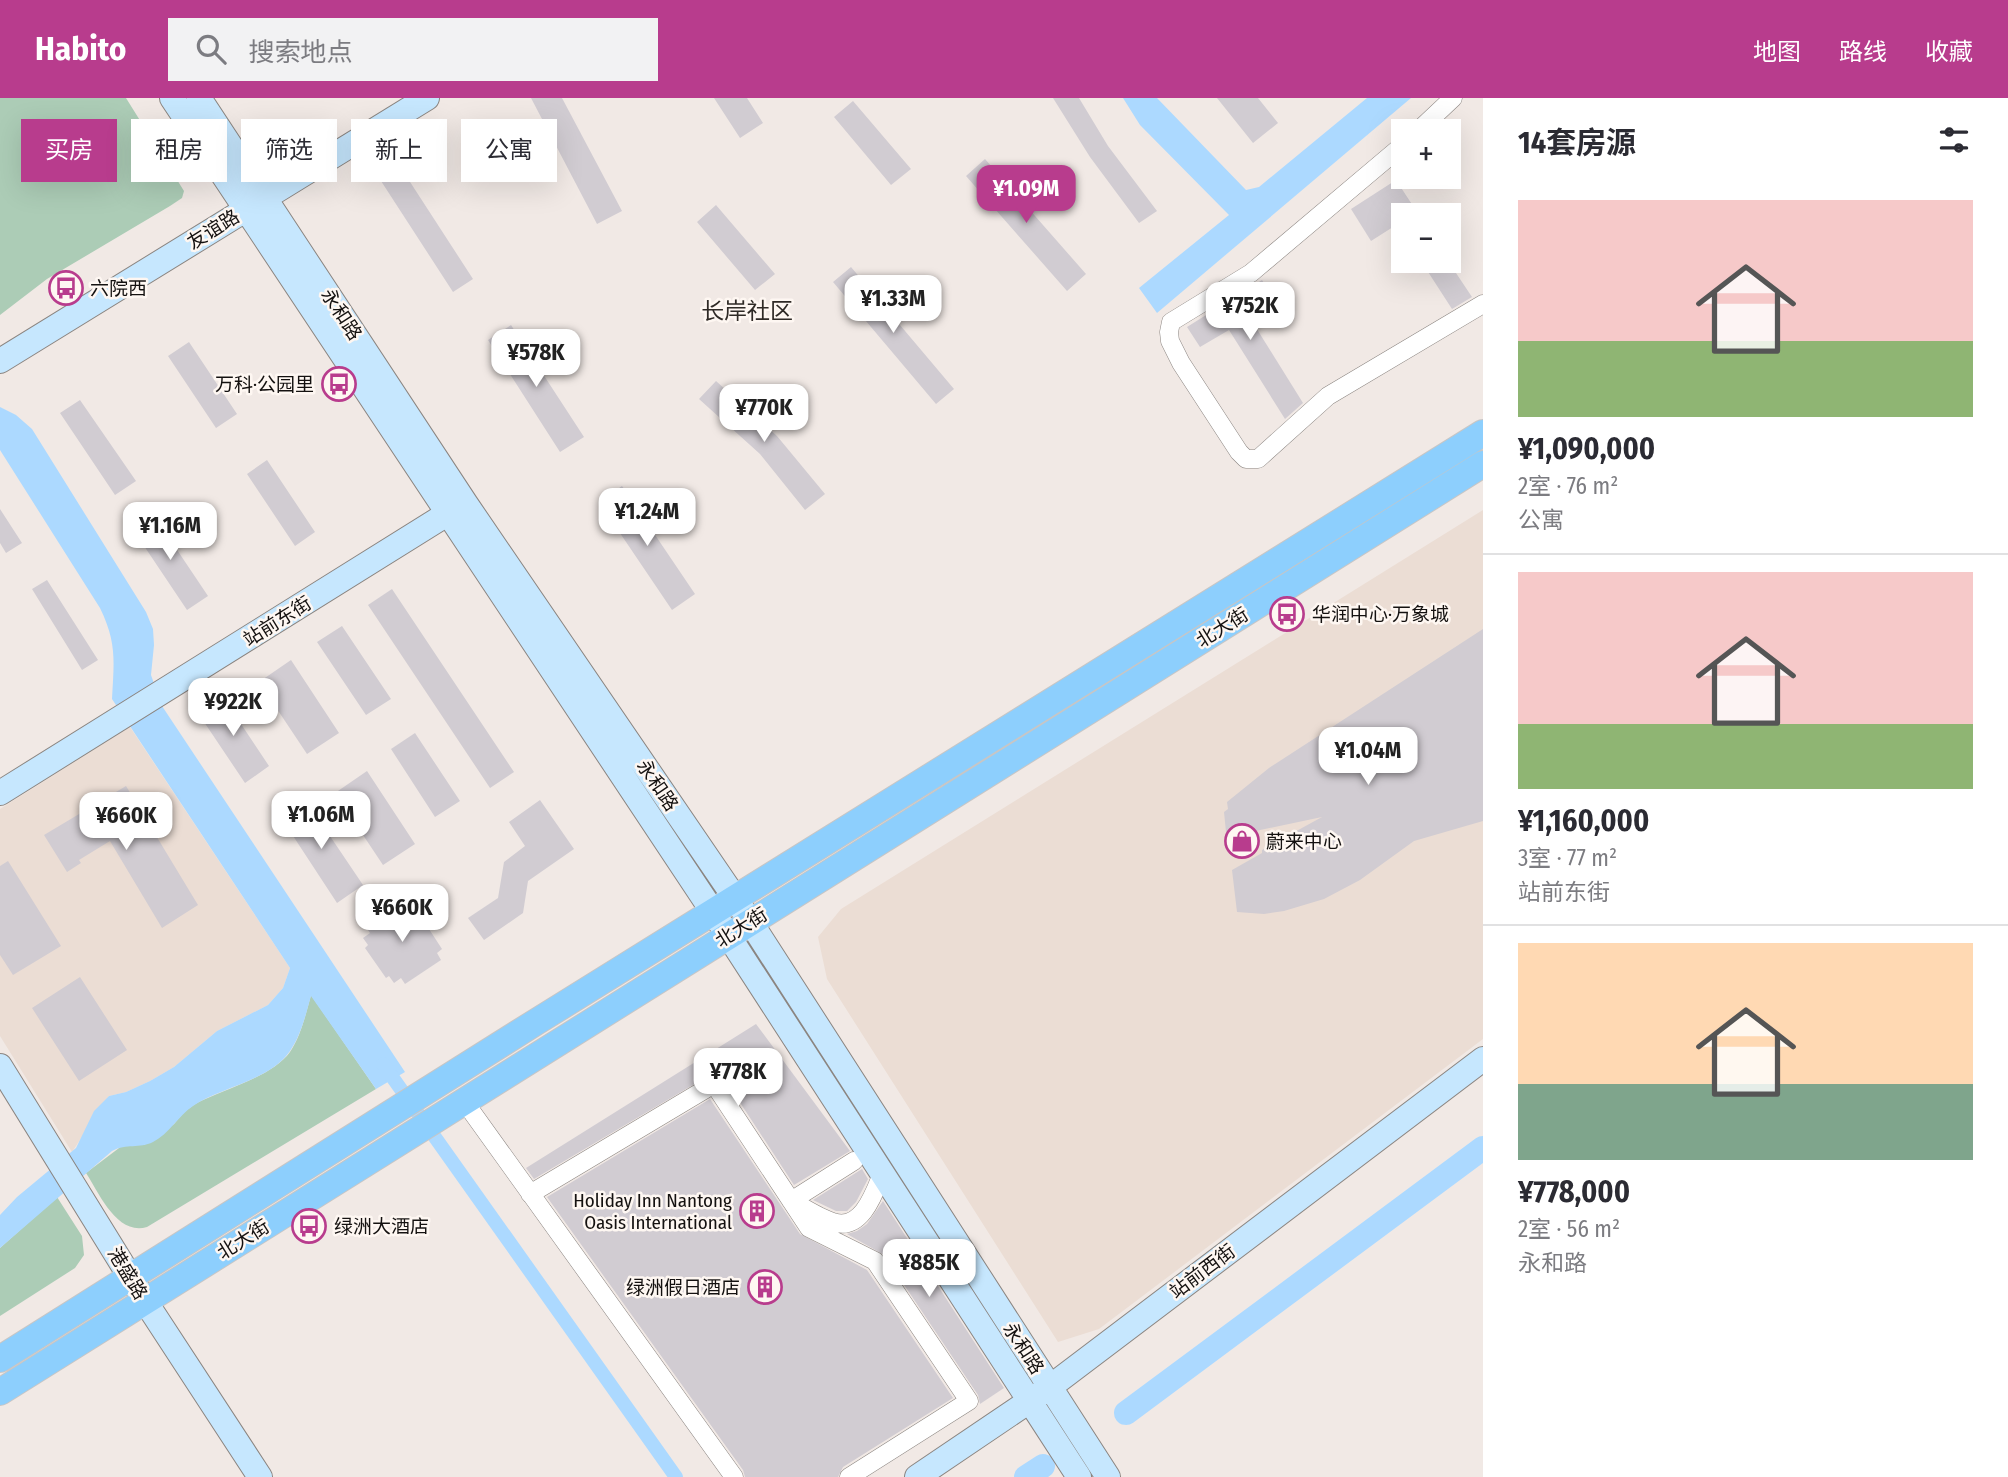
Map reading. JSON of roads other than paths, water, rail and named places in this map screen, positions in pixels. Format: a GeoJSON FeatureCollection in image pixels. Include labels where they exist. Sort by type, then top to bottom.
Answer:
{"type":"FeatureCollection","features":[{"type":"Feature","properties":{"kind":"main road","name":"永和路"},"geometry":{"type":"LineString","coordinates":[[172,98],[256,204],[736,898],[738,928],[882,1174],[1079,1477]]}},
{"type":"Feature","properties":{"kind":"main road","name":"永和路"},"geometry":{"type":"LineString","coordinates":[[199,98],[256,204],[447,514],[713,912],[738,928],[1108,1477]]}},
{"type":"Feature","properties":{"kind":"main road","name":"友谊路"},"geometry":{"type":"LineString","coordinates":[[0,361],[427,98]]}},
{"type":"Feature","properties":{"kind":"main road","name":"北大街"},"geometry":{"type":"LineString","coordinates":[[0,1359],[1483,433]]}},
{"type":"Feature","properties":{"kind":"main road","name":"北大街"},"geometry":{"type":"LineString","coordinates":[[0,1392],[1483,464]]}},
{"type":"Feature","properties":{"kind":"main road","name":"站前东街"},"geometry":{"type":"LineString","coordinates":[[0,793],[447,514]]}},
{"type":"Feature","properties":{"kind":"main road","name":"站前西街"},"geometry":{"type":"LineString","coordinates":[[917,1477],[1049,1387],[1483,1059]]}},
{"type":"Feature","properties":{"kind":"main road","name":"港盛路"},"geometry":{"type":"LineString","coordinates":[[0,1066],[145,1301],[260,1477]]}},
{"type":"Feature","properties":{"kind":"street"},"geometry":{"type":"LineString","coordinates":[[1431,119],[1453,98]]}},
{"type":"Feature","properties":{"kind":"street"},"geometry":{"type":"LineString","coordinates":[[1391,155],[1251,273],[1171,322],[1169,332],[1176,352],[1239,452],[1247,459],[1258,459],[1328,396],[1483,304]]}},
{"type":"Feature","properties":{"kind":"street"},"geometry":{"type":"LineString","coordinates":[[530,1194],[714,1084],[809,1228],[875,1261],[969,1401],[849,1477]]}},
{"type":"Feature","properties":{"kind":"street"},"geometry":{"type":"LineString","coordinates":[[453,1108],[530,1194],[734,1477]]}},
{"type":"Feature","properties":{"kind":"street"},"geometry":{"type":"LineString","coordinates":[[791,1201],[854,1161]]}},
{"type":"Feature","properties":{"kind":"street"},"geometry":{"type":"LineString","coordinates":[[791,1201],[834,1223],[846,1224],[863,1213],[882,1174]]}},
{"type":"Feature","properties":{"kind":"water"},"geometry":{"type":"Polygon","coordinates":[[[1123,98],[1157,98],[1246,190],[1259,187],[1367,98],[1411,98],[1157,313],[1139,288],[1229,215],[1140,125],[1123,98]]]}},
{"type":"Feature","properties":{"kind":"water"},"geometry":{"type":"Polygon","coordinates":[[[0,407],[16,415],[32,429],[146,612],[153,629],[151,675],[162,706],[405,1072],[376,1089],[311,996],[297,1038],[282,1061],[258,1076],[204,1099],[153,1142],[112,1151],[0,1248],[0,1215],[17,1197],[76,1148],[94,1111],[109,1096],[150,1081],[174,1067],[217,1031],[268,1005],[283,988],[290,968],[112,699],[113,652],[105,620],[0,450],[0,407]]]}},
{"type":"Feature","properties":{"kind":"waterway"},"geometry":{"type":"LineString","coordinates":[[383,1064],[676,1477]]}},
{"type":"Feature","properties":{"kind":"waterway"},"geometry":{"type":"LineString","coordinates":[[1126,1413],[1483,1148]]}},
{"type":"Feature","properties":{"kind":"waterway"},"geometry":{"type":"LineString","coordinates":[[1026,1477],[1043,1466]]}},
{"type":"Feature","properties":{"kind":"place","name":"六院西"},"geometry":{"type":"Point","coordinates":[66,288]}},
{"type":"Feature","properties":{"kind":"place","name":"万科·公园里"},"geometry":{"type":"Point","coordinates":[339,384]}},
{"type":"Feature","properties":{"kind":"place","name":"华润中心·万象城"},"geometry":{"type":"Point","coordinates":[1287,614]}},
{"type":"Feature","properties":{"kind":"place","name":"蔚来中心"},"geometry":{"type":"Point","coordinates":[1242,841]}},
{"type":"Feature","properties":{"kind":"place","name":"Holiday Inn Nantong Oasis International"},"geometry":{"type":"Point","coordinates":[757,1211]}},
{"type":"Feature","properties":{"kind":"place","name":"绿洲大酒店"},"geometry":{"type":"Point","coordinates":[309,1226]}},
{"type":"Feature","properties":{"kind":"place","name":"绿洲假日酒店"},"geometry":{"type":"Point","coordinates":[765,1287]}},
{"type":"Feature","properties":{"kind":"district","name":"长岸社区"},"geometry":{"type":"Point","coordinates":[747,311]}}]}
